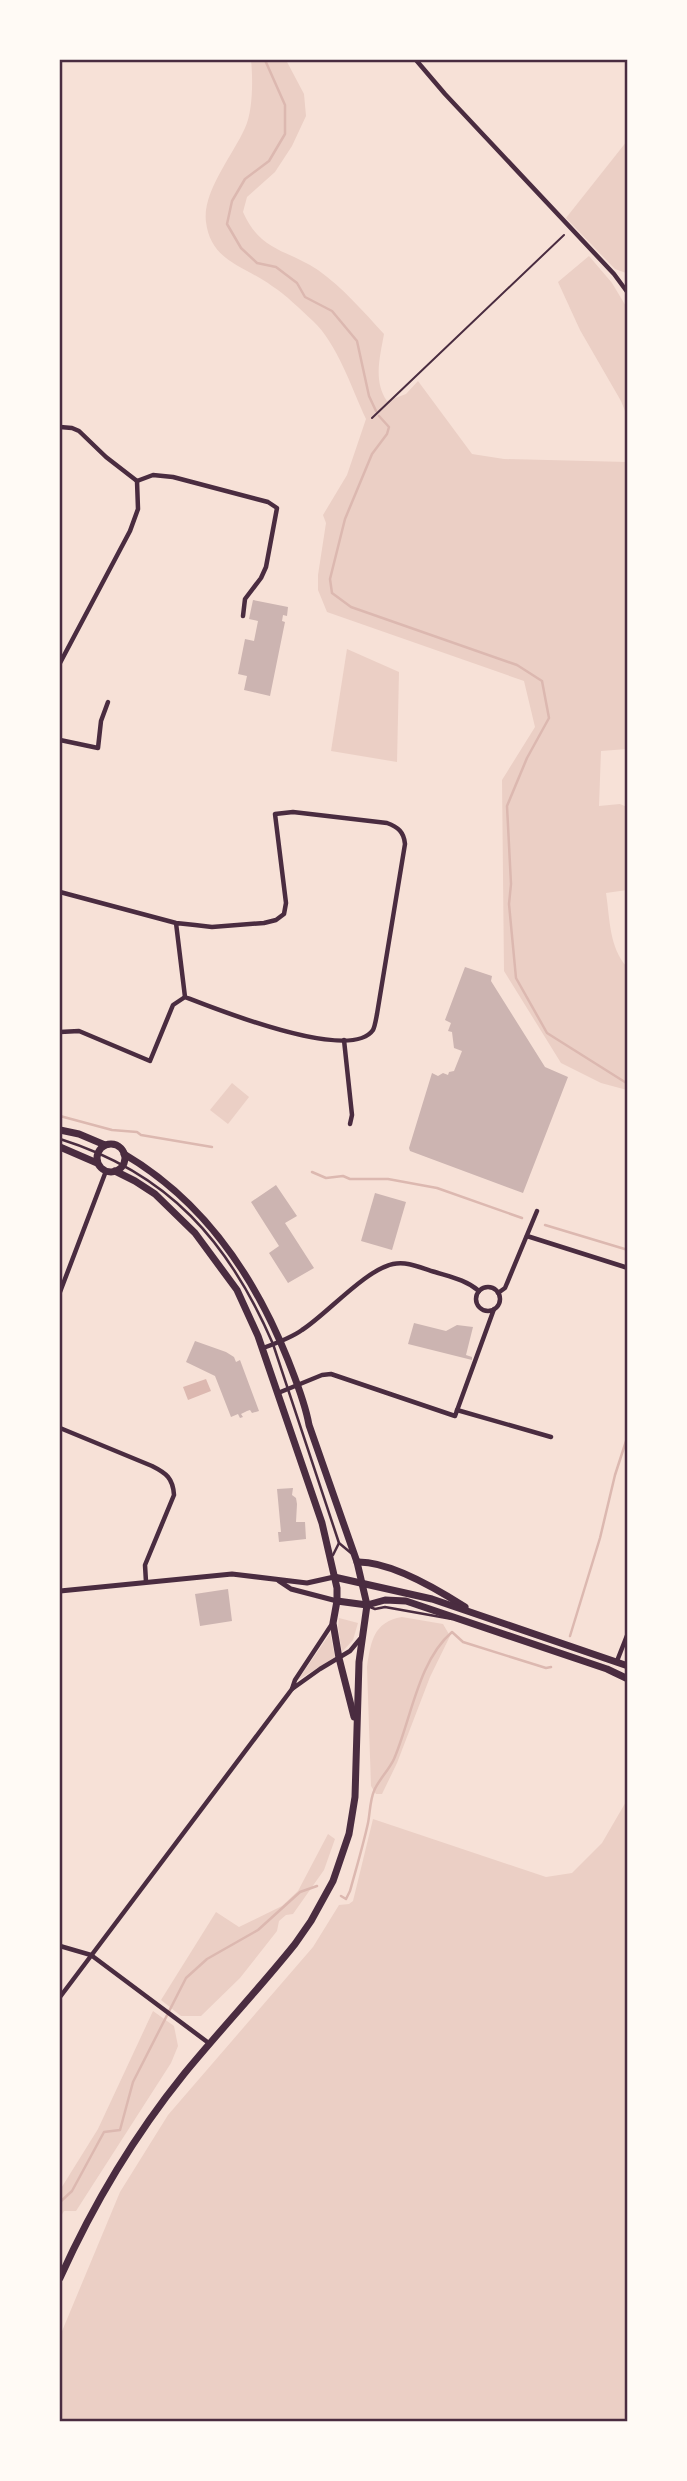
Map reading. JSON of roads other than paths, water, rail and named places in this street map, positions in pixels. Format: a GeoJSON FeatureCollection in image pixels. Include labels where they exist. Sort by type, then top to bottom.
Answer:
{"type":"FeatureCollection","features":[{"type":"Feature","properties":{"kind":"main road"},"geometry":{"type":"LineString","coordinates":[[60,1130],[79,1134],[105,1145],[118,1146],[124,1154],[174,1190],[224,1241],[250,1282],[298,1385],[355,1559],[367,1605],[359,1662],[353,1814],[334,1881],[295,1944],[162,2104],[120,2165],[81,2232],[60,2278]]}},
{"type":"Feature","properties":{"kind":"main road"},"geometry":{"type":"LineString","coordinates":[[99,1165],[98,1152],[105,1145]]}},
{"type":"Feature","properties":{"kind":"main road"},"geometry":{"type":"LineString","coordinates":[[60,1147],[92,1159],[106,1171],[115,1171],[155,1194],[209,1249],[237,1290],[263,1348],[322,1523],[337,1601],[333,1623],[356,1728]]}},
{"type":"Feature","properties":{"kind":"main road"},"geometry":{"type":"LineString","coordinates":[[115,1171],[123,1165],[124,1154]]}},
{"type":"Feature","properties":{"kind":"main road"},"geometry":{"type":"LineString","coordinates":[[355,1559],[431,1585],[474,1613]]}},
{"type":"Feature","properties":{"kind":"main road"},"geometry":{"type":"LineString","coordinates":[[334,1577],[411,1594],[628,1665]]}},
{"type":"Feature","properties":{"kind":"main road"},"geometry":{"type":"LineString","coordinates":[[337,1601],[367,1605],[385,1600],[406,1601],[607,1669],[628,1679]]}},
{"type":"Feature","properties":{"kind":"street"},"geometry":{"type":"LineString","coordinates":[[416,60],[628,293]]}},
{"type":"Feature","properties":{"kind":"street"},"geometry":{"type":"LineString","coordinates":[[622,285],[628,280]]}},
{"type":"Feature","properties":{"kind":"street"},"geometry":{"type":"LineString","coordinates":[[60,426],[79,431],[137,481]]}},
{"type":"Feature","properties":{"kind":"street"},"geometry":{"type":"LineString","coordinates":[[137,481],[153,475],[173,477],[268,502],[277,508],[266,567],[261,578],[244,599],[243,616]]}},
{"type":"Feature","properties":{"kind":"street"},"geometry":{"type":"LineString","coordinates":[[60,663],[130,531],[138,509],[137,481]]}},
{"type":"Feature","properties":{"kind":"street"},"geometry":{"type":"LineString","coordinates":[[60,740],[98,748],[101,721],[108,702]]}},
{"type":"Feature","properties":{"kind":"street"},"geometry":{"type":"LineString","coordinates":[[60,892],[176,923],[212,927],[276,920],[284,914],[286,903],[275,814],[293,812],[387,823],[396,826],[404,836],[405,844],[377,1014],[373,1030],[361,1039],[318,1040],[185,998],[173,1005],[169,1012],[150,1061],[79,1031],[60,1032]]}},
{"type":"Feature","properties":{"kind":"street"},"geometry":{"type":"LineString","coordinates":[[176,923],[185,998]]}},
{"type":"Feature","properties":{"kind":"street"},"geometry":{"type":"LineString","coordinates":[[344,1040],[352,1115],[350,1124]]}},
{"type":"Feature","properties":{"kind":"street"},"geometry":{"type":"LineString","coordinates":[[60,1292],[106,1171]]}},
{"type":"Feature","properties":{"kind":"street"},"geometry":{"type":"LineString","coordinates":[[498,1293],[505,1288],[537,1211]]}},
{"type":"Feature","properties":{"kind":"street"},"geometry":{"type":"LineString","coordinates":[[527,1236],[628,1268]]}},
{"type":"Feature","properties":{"kind":"street"},"geometry":{"type":"LineString","coordinates":[[263,1348],[305,1329],[357,1285],[393,1264],[412,1265],[454,1278],[479,1291]]}},
{"type":"Feature","properties":{"kind":"street"},"geometry":{"type":"LineString","coordinates":[[494,1309],[487,1311],[478,1306],[475,1300],[479,1291],[488,1287],[498,1293]]}},
{"type":"Feature","properties":{"kind":"street"},"geometry":{"type":"LineString","coordinates":[[278,1393],[331,1374],[455,1416],[494,1309],[499,1303],[498,1293]]}},
{"type":"Feature","properties":{"kind":"street"},"geometry":{"type":"LineString","coordinates":[[457,1410],[551,1437]]}},
{"type":"Feature","properties":{"kind":"street"},"geometry":{"type":"LineString","coordinates":[[60,1428],[152,1466],[173,1483],[174,1494],[145,1565],[146,1582]]}},
{"type":"Feature","properties":{"kind":"street"},"geometry":{"type":"LineString","coordinates":[[60,1591],[232,1574],[307,1583],[334,1577]]}},
{"type":"Feature","properties":{"kind":"street"},"geometry":{"type":"LineString","coordinates":[[279,1581],[291,1590],[337,1601]]}},
{"type":"Feature","properties":{"kind":"street"},"geometry":{"type":"LineString","coordinates":[[292,1689],[295,1680],[333,1623]]}},
{"type":"Feature","properties":{"kind":"street"},"geometry":{"type":"LineString","coordinates":[[60,1997],[292,1689],[354,1648],[365,1630]]}},
{"type":"Feature","properties":{"kind":"street"},"geometry":{"type":"LineString","coordinates":[[617,1661],[628,1633]]}},
{"type":"Feature","properties":{"kind":"street"},"geometry":{"type":"LineString","coordinates":[[60,1946],[91,1955],[210,2044]]}},
{"type":"Feature","properties":{"kind":"lane"},"geometry":{"type":"LineString","coordinates":[[60,1139],[98,1152],[165,1192],[207,1233],[243,1281],[277,1343],[289,1389],[339,1543],[355,1559]]}},
{"type":"Feature","properties":{"kind":"lane"},"geometry":{"type":"LineString","coordinates":[[330,1561],[339,1543]]}},
{"type":"Feature","properties":{"kind":"waterway"},"geometry":{"type":"LineString","coordinates":[[265,60],[285,105],[285,134],[269,161],[245,179],[232,201],[227,224],[241,248],[257,263],[276,267],[297,283],[305,297],[332,311],[357,341],[369,396],[376,411]]}},
{"type":"Feature","properties":{"kind":"waterway"},"geometry":{"type":"LineString","coordinates":[[379,416],[389,427],[372,454],[345,519],[330,579],[332,593],[351,607],[517,665],[542,681],[549,718],[527,758],[507,806],[511,884],[509,904],[516,978],[547,1033],[628,1084]]}},
{"type":"Feature","properties":{"kind":"waterway"},"geometry":{"type":"LineString","coordinates":[[60,1116],[112,1130],[137,1132],[141,1135],[212,1147]]}},
{"type":"Feature","properties":{"kind":"waterway"},"geometry":{"type":"LineString","coordinates":[[312,1172],[326,1178],[343,1176],[350,1179],[388,1179],[437,1188],[522,1218]]}},
{"type":"Feature","properties":{"kind":"waterway"},"geometry":{"type":"LineString","coordinates":[[545,1225],[628,1250]]}},
{"type":"Feature","properties":{"kind":"waterway"},"geometry":{"type":"LineString","coordinates":[[570,1636],[628,1435]]}},
{"type":"Feature","properties":{"kind":"waterway"},"geometry":{"type":"LineString","coordinates":[[341,1896],[346,1899],[350,1891],[374,1791],[394,1759],[423,1675],[440,1644],[452,1632],[463,1642],[546,1668],[551,1667]]}},
{"type":"Feature","properties":{"kind":"waterway"},"geometry":{"type":"LineString","coordinates":[[60,2202],[72,2191],[104,2132],[120,2130],[133,2082],[186,1978],[207,1959],[258,1930],[300,1892],[317,1886]]}}]}
